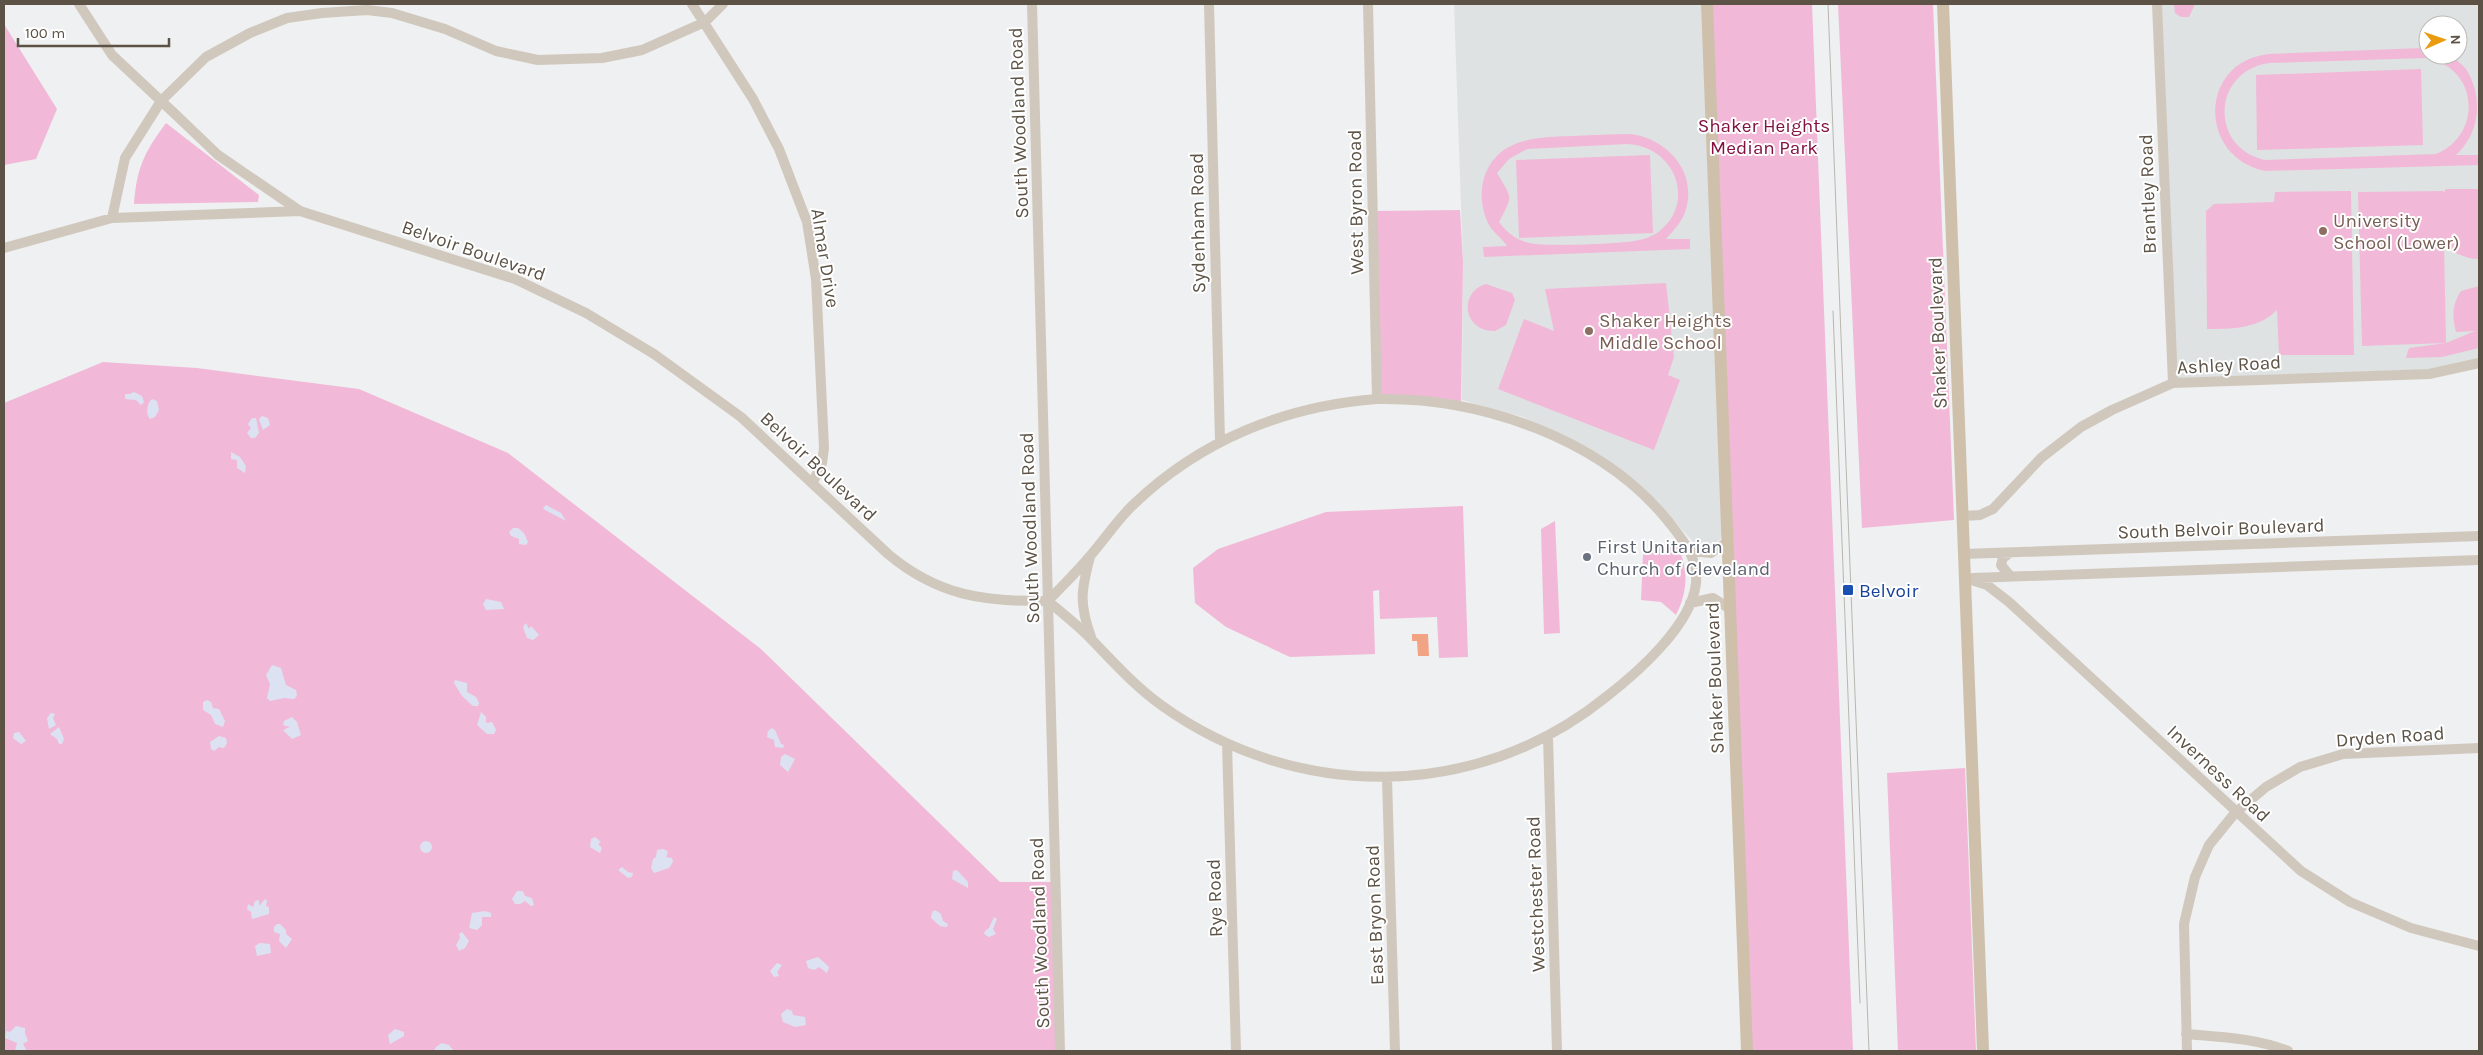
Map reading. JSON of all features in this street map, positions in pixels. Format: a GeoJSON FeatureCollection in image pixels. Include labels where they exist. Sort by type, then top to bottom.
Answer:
{"type":"FeatureCollection","features":[{"type":"Feature","properties":{"kind":"main road","name":"Shaker Boulevard"},"geometry":{"type":"LineString","coordinates":[[1706,4],[1748,1051]]}},
{"type":"Feature","properties":{"kind":"main road","name":"Shaker Boulevard"},"geometry":{"type":"LineString","coordinates":[[1942,4],[1983,1051]]}},
{"type":"Feature","properties":{"kind":"street"},"geometry":{"type":"LineString","coordinates":[[79,4],[112,55],[218,155],[300,211]]}},
{"type":"Feature","properties":{"kind":"street","name":"Almar Drive"},"geometry":{"type":"LineString","coordinates":[[692,4],[753,98],[786,167],[807,222],[816,280],[824,448],[822,463],[813,482]]}},
{"type":"Feature","properties":{"kind":"street"},"geometry":{"type":"LineString","coordinates":[[112,218],[125,158],[161,101],[206,58],[250,33],[287,18],[367,10],[398,14],[445,29],[496,51],[538,60],[602,58],[642,50],[705,22],[723,4]]}},
{"type":"Feature","properties":{"kind":"street","name":"South Woodland Road"},"geometry":{"type":"LineString","coordinates":[[1032,4],[1060,1051]]}},
{"type":"Feature","properties":{"kind":"street","name":"Sydenham Road"},"geometry":{"type":"LineString","coordinates":[[1209,4],[1220,441]]}},
{"type":"Feature","properties":{"kind":"street","name":"West Byron Road"},"geometry":{"type":"LineString","coordinates":[[1368,4],[1377,399]]}},
{"type":"Feature","properties":{"kind":"street","name":"Brantley Road"},"geometry":{"type":"LineString","coordinates":[[2157,4],[2173,383]]}},
{"type":"Feature","properties":{"kind":"street","name":"Belvoir Boulevard"},"geometry":{"type":"LineString","coordinates":[[4,248],[112,218],[300,211],[515,279],[586,313],[654,354],[741,417],[813,482],[888,554],[927,582],[986,600],[1048,601]]}},
{"type":"Feature","properties":{"kind":"street","name":"Ashley Road"},"geometry":{"type":"LineString","coordinates":[[1963,516],[1980,515],[1993,509],[2041,458],[2081,428],[2112,410],[2173,383],[2429,374],[2479,364]]}},
{"type":"Feature","properties":{"kind":"street"},"geometry":{"type":"LineString","coordinates":[[1377,399],[1421,400],[1461,405],[1502,416],[1543,430],[1580,450],[1617,474],[1664,516],[1690,551],[1696,578],[1690,603],[1664,642],[1631,677],[1583,716],[1548,737],[1474,764],[1424,774],[1387,778],[1342,775],[1300,768],[1228,744],[1180,718],[1141,690],[1091,638],[1048,601],[1090,556],[1134,503],[1176,469],[1220,441],[1256,425],[1292,413],[1343,402],[1377,399]]}},
{"type":"Feature","properties":{"kind":"street","name":"South Belvoir Boulevard"},"geometry":{"type":"LineString","coordinates":[[1964,554],[2479,536]]}},
{"type":"Feature","properties":{"kind":"street"},"geometry":{"type":"LineString","coordinates":[[1690,551],[1711,553],[1727,542]]}},
{"type":"Feature","properties":{"kind":"street"},"geometry":{"type":"LineString","coordinates":[[2010,553],[2003,558],[2001,565],[2010,576]]}},
{"type":"Feature","properties":{"kind":"street"},"geometry":{"type":"LineString","coordinates":[[1090,556],[1081,593],[1084,618],[1091,638]]}},
{"type":"Feature","properties":{"kind":"street"},"geometry":{"type":"LineString","coordinates":[[1965,578],[2479,560]]}},
{"type":"Feature","properties":{"kind":"street","name":"Inverness Road"},"geometry":{"type":"LineString","coordinates":[[1965,578],[1987,585],[2009,602],[2301,871],[2350,902],[2411,928],[2479,946]]}},
{"type":"Feature","properties":{"kind":"street"},"geometry":{"type":"LineString","coordinates":[[1690,603],[1713,598],[1730,610]]}},
{"type":"Feature","properties":{"kind":"street","name":"Westchester Road"},"geometry":{"type":"LineString","coordinates":[[1548,737],[1557,1051]]}},
{"type":"Feature","properties":{"kind":"street","name":"Rye Road"},"geometry":{"type":"LineString","coordinates":[[1228,744],[1236,1051]]}},
{"type":"Feature","properties":{"kind":"street","name":"Dryden Road"},"geometry":{"type":"LineString","coordinates":[[2187,1051],[2184,924],[2195,877],[2209,845],[2236,813],[2266,787],[2300,767],[2343,754],[2479,748]]}},
{"type":"Feature","properties":{"kind":"street","name":"East Bryon Road"},"geometry":{"type":"LineString","coordinates":[[1387,778],[1395,1051]]}},
{"type":"Feature","properties":{"kind":"street"},"geometry":{"type":"LineString","coordinates":[[2186,1034],[2233,1038],[2276,1046],[2288,1051]]}},
{"type":"Feature","properties":{"kind":"shaded area","name":"Shaker Heights Middle School"},"geometry":{"type":"Polygon","coordinates":[[[1454,4],[1702,4],[1722,530],[1721,538],[1713,546],[1697,546],[1653,498],[1607,460],[1580,443],[1523,417],[1462,400],[1463,262],[1454,4]]]}},
{"type":"Feature","properties":{"kind":"shaded area","name":"University School (Lower)"},"geometry":{"type":"Polygon","coordinates":[[[2157,4],[2479,4],[2479,363],[2456,370],[2173,383],[2157,4]]]}},
{"type":"Feature","properties":{"kind":"shaded area"},"geometry":{"type":"Polygon","coordinates":[[[1412,634],[1428,634],[1429,656],[1418,656],[1417,641],[1412,641],[1412,634]]]}},
{"type":"Feature","properties":{"kind":"green space","name":"Shaker Heights Median Park"},"geometry":{"type":"Polygon","coordinates":[[[1707,4],[1812,4],[1853,1051],[1748,1051],[1707,4]]]}},
{"type":"Feature","properties":{"kind":"green space"},"geometry":{"type":"Polygon","coordinates":[[[1838,4],[1933,4],[1954,520],[1862,528],[1838,4]]]}},
{"type":"Feature","properties":{"kind":"green space"},"geometry":{"type":"Polygon","coordinates":[[[2174,4],[2195,4],[2189,17],[2181,17],[2175,13],[2174,4]]]}},
{"type":"Feature","properties":{"kind":"green space"},"geometry":{"type":"Polygon","coordinates":[[[4,24],[57,109],[36,159],[4,165],[4,24]]]}},
{"type":"Feature","properties":{"kind":"green space"},"geometry":{"type":"Polygon","coordinates":[[[2418,48],[2418,58],[2269,63],[2250,69],[2236,80],[2228,94],[2225,110],[2227,126],[2234,141],[2247,153],[2265,160],[2436,154],[2451,145],[2462,132],[2467,118],[2468,102],[2465,87],[2457,74],[2445,65],[2462,65],[2466,69],[2475,91],[2477,113],[2475,125],[2470,136],[2456,155],[2479,155],[2479,165],[2265,171],[2243,162],[2227,148],[2218,130],[2215,110],[2219,90],[2229,73],[2246,60],[2269,54],[2418,48]]]}},
{"type":"Feature","properties":{"kind":"green space"},"geometry":{"type":"Polygon","coordinates":[[[2421,69],[2423,145],[2257,150],[2256,75],[2421,69]]]}},
{"type":"Feature","properties":{"kind":"green space"},"geometry":{"type":"Polygon","coordinates":[[[166,123],[259,195],[258,202],[134,204],[137,180],[143,161],[152,143],[166,123]]]}},
{"type":"Feature","properties":{"kind":"green space"},"geometry":{"type":"Polygon","coordinates":[[[1631,134],[1645,137],[1658,143],[1678,161],[1688,186],[1688,200],[1682,219],[1666,239],[1690,239],[1690,249],[1484,257],[1483,247],[1507,246],[1490,226],[1482,201],[1484,178],[1490,164],[1498,154],[1520,142],[1533,139],[1560,136],[1631,134]],[[1627,144],[1527,149],[1509,159],[1497,173],[1506,188],[1509,198],[1507,207],[1499,222],[1505,230],[1516,238],[1537,244],[1618,243],[1641,240],[1657,233],[1669,221],[1676,207],[1678,192],[1675,178],[1668,165],[1658,155],[1644,147],[1627,144]]]}},
{"type":"Feature","properties":{"kind":"green space"},"geometry":{"type":"Polygon","coordinates":[[[1650,155],[1653,233],[1519,238],[1516,160],[1650,155]]]}},
{"type":"Feature","properties":{"kind":"green space"},"geometry":{"type":"Polygon","coordinates":[[[2446,189],[2479,189],[2479,259],[2460,255],[2444,244],[2446,343],[2362,346],[2358,192],[2443,191],[2443,193],[2446,189]]]}},
{"type":"Feature","properties":{"kind":"green space"},"geometry":{"type":"Polygon","coordinates":[[[2351,191],[2354,355],[2279,355],[2277,310],[2262,321],[2244,327],[2207,329],[2206,211],[2214,204],[2274,202],[2275,192],[2351,191]]]}},
{"type":"Feature","properties":{"kind":"green space"},"geometry":{"type":"Polygon","coordinates":[[[1460,210],[1463,262],[1461,405],[1377,399],[1373,211],[1460,210]]]}},
{"type":"Feature","properties":{"kind":"green space"},"geometry":{"type":"Polygon","coordinates":[[[1666,283],[1674,357],[1668,375],[1680,380],[1654,450],[1498,389],[1524,319],[1554,331],[1545,289],[1666,283]]]}},
{"type":"Feature","properties":{"kind":"green space"},"geometry":{"type":"Polygon","coordinates":[[[1486,284],[1512,293],[1515,300],[1506,325],[1495,331],[1484,330],[1476,325],[1468,311],[1471,295],[1477,288],[1486,284]]]}},
{"type":"Feature","properties":{"kind":"green space"},"geometry":{"type":"Polygon","coordinates":[[[2479,286],[2479,348],[2442,357],[2406,358],[2409,348],[2446,343],[2475,331],[2456,332],[2454,311],[2461,291],[2479,286]]]}},
{"type":"Feature","properties":{"kind":"green space"},"geometry":{"type":"Polygon","coordinates":[[[103,362],[197,368],[359,389],[508,453],[761,649],[1000,882],[1056,882],[1060,1051],[4,1051],[4,403],[103,362]]]}},
{"type":"Feature","properties":{"kind":"green space"},"geometry":{"type":"Polygon","coordinates":[[[1463,506],[1468,657],[1439,658],[1437,617],[1380,619],[1379,590],[1373,591],[1375,654],[1290,657],[1226,627],[1195,603],[1193,568],[1218,549],[1326,512],[1463,506]]]}},
{"type":"Feature","properties":{"kind":"green space"},"geometry":{"type":"Polygon","coordinates":[[[1555,521],[1560,633],[1544,634],[1541,529],[1555,521]]]}},
{"type":"Feature","properties":{"kind":"green space"},"geometry":{"type":"Polygon","coordinates":[[[1674,540],[1679,549],[1686,577],[1683,596],[1676,615],[1661,602],[1641,600],[1643,555],[1674,540]]]}},
{"type":"Feature","properties":{"kind":"green space"},"geometry":{"type":"Polygon","coordinates":[[[1965,768],[1976,1051],[1898,1051],[1887,773],[1965,768]]]}},
{"type":"Feature","properties":{"kind":"sand"},"geometry":{"type":"Polygon","coordinates":[[[134,392],[142,396],[144,402],[141,405],[136,400],[125,399],[125,394],[134,392]]]}},
{"type":"Feature","properties":{"kind":"sand"},"geometry":{"type":"Polygon","coordinates":[[[152,399],[157,401],[159,410],[155,417],[150,419],[147,409],[152,399]]]}},
{"type":"Feature","properties":{"kind":"sand"},"geometry":{"type":"Polygon","coordinates":[[[262,416],[268,418],[270,425],[263,430],[259,419],[262,416]]]}},
{"type":"Feature","properties":{"kind":"sand"},"geometry":{"type":"Polygon","coordinates":[[[252,418],[256,418],[259,433],[255,438],[251,438],[247,433],[251,428],[248,424],[252,418]]]}},
{"type":"Feature","properties":{"kind":"sand"},"geometry":{"type":"Polygon","coordinates":[[[231,452],[240,457],[246,466],[245,473],[237,468],[237,460],[231,459],[231,452]]]}},
{"type":"Feature","properties":{"kind":"sand"},"geometry":{"type":"Polygon","coordinates":[[[546,505],[561,513],[566,521],[545,510],[543,508],[546,505]]]}},
{"type":"Feature","properties":{"kind":"sand"},"geometry":{"type":"Polygon","coordinates":[[[513,528],[518,528],[524,533],[528,542],[526,545],[519,544],[519,539],[511,536],[509,532],[513,528]]]}},
{"type":"Feature","properties":{"kind":"sand"},"geometry":{"type":"Polygon","coordinates":[[[486,599],[501,602],[504,609],[486,610],[483,604],[486,599]]]}},
{"type":"Feature","properties":{"kind":"sand"},"geometry":{"type":"Polygon","coordinates":[[[526,623],[529,629],[531,626],[539,635],[533,640],[527,638],[523,627],[526,623]]]}},
{"type":"Feature","properties":{"kind":"sand"},"geometry":{"type":"Polygon","coordinates":[[[272,665],[281,668],[286,685],[296,690],[297,696],[294,699],[284,698],[270,701],[267,698],[270,684],[266,675],[272,665]]]}},
{"type":"Feature","properties":{"kind":"sand"},"geometry":{"type":"Polygon","coordinates":[[[455,680],[467,683],[467,692],[476,697],[479,703],[478,706],[473,706],[462,696],[454,683],[455,680]]]}},
{"type":"Feature","properties":{"kind":"sand"},"geometry":{"type":"Polygon","coordinates":[[[207,700],[211,702],[213,708],[219,709],[225,721],[223,727],[215,724],[211,715],[203,710],[203,702],[207,700]]]}},
{"type":"Feature","properties":{"kind":"sand"},"geometry":{"type":"Polygon","coordinates":[[[481,712],[486,717],[486,723],[492,722],[496,730],[494,734],[487,734],[477,725],[481,712]]]}},
{"type":"Feature","properties":{"kind":"sand"},"geometry":{"type":"Polygon","coordinates":[[[51,713],[55,714],[53,718],[56,725],[49,729],[47,718],[51,713]]]}},
{"type":"Feature","properties":{"kind":"sand"},"geometry":{"type":"Polygon","coordinates":[[[292,717],[297,722],[301,735],[292,739],[283,730],[290,727],[283,725],[284,721],[292,717]]]}},
{"type":"Feature","properties":{"kind":"sand"},"geometry":{"type":"Polygon","coordinates":[[[59,727],[64,739],[62,744],[59,744],[57,739],[50,734],[59,727]]]}},
{"type":"Feature","properties":{"kind":"sand"},"geometry":{"type":"Polygon","coordinates":[[[772,728],[775,730],[781,744],[784,745],[783,748],[775,747],[774,740],[767,737],[768,731],[772,728]]]}},
{"type":"Feature","properties":{"kind":"sand"},"geometry":{"type":"Polygon","coordinates":[[[19,732],[26,741],[21,744],[13,738],[14,733],[19,732]]]}},
{"type":"Feature","properties":{"kind":"sand"},"geometry":{"type":"Polygon","coordinates":[[[219,736],[226,738],[227,743],[224,748],[219,747],[214,751],[211,749],[210,742],[219,736]]]}},
{"type":"Feature","properties":{"kind":"sand"},"geometry":{"type":"Polygon","coordinates":[[[785,754],[795,759],[788,772],[780,765],[781,757],[785,754]]]}},
{"type":"Feature","properties":{"kind":"sand"},"geometry":{"type":"Polygon","coordinates":[[[595,837],[601,842],[598,844],[602,848],[600,853],[590,847],[591,839],[595,837]]]}},
{"type":"Feature","properties":{"kind":"sand"},"geometry":{"type":"Polygon","coordinates":[[[424,841],[428,841],[432,847],[428,853],[424,853],[420,849],[420,845],[424,841]]]}},
{"type":"Feature","properties":{"kind":"sand"},"geometry":{"type":"Polygon","coordinates":[[[662,849],[668,852],[666,857],[672,858],[673,862],[669,868],[654,873],[651,868],[653,859],[656,857],[657,850],[662,849]]]}},
{"type":"Feature","properties":{"kind":"sand"},"geometry":{"type":"Polygon","coordinates":[[[622,867],[628,872],[633,873],[632,877],[628,878],[618,870],[622,867]]]}},
{"type":"Feature","properties":{"kind":"sand"},"geometry":{"type":"Polygon","coordinates":[[[957,870],[968,882],[968,888],[952,879],[953,871],[957,870]]]}},
{"type":"Feature","properties":{"kind":"sand"},"geometry":{"type":"Polygon","coordinates":[[[517,891],[523,891],[525,896],[532,898],[534,905],[531,906],[525,901],[515,904],[512,899],[517,891]]]}},
{"type":"Feature","properties":{"kind":"sand"},"geometry":{"type":"Polygon","coordinates":[[[265,899],[267,901],[266,906],[269,907],[269,914],[252,919],[251,912],[247,909],[248,904],[253,907],[255,901],[259,900],[259,906],[265,899]]]}},
{"type":"Feature","properties":{"kind":"sand"},"geometry":{"type":"Polygon","coordinates":[[[935,910],[941,914],[943,921],[948,924],[947,927],[940,926],[931,918],[932,912],[935,910]]]}},
{"type":"Feature","properties":{"kind":"sand"},"geometry":{"type":"Polygon","coordinates":[[[485,911],[491,913],[491,917],[482,917],[482,925],[477,930],[469,928],[472,913],[485,911]]]}},
{"type":"Feature","properties":{"kind":"sand"},"geometry":{"type":"Polygon","coordinates":[[[994,917],[997,919],[993,929],[996,934],[989,937],[984,934],[994,917]]]}},
{"type":"Feature","properties":{"kind":"sand"},"geometry":{"type":"Polygon","coordinates":[[[280,924],[286,930],[286,934],[292,939],[286,948],[279,941],[280,934],[274,932],[274,927],[280,924]]]}},
{"type":"Feature","properties":{"kind":"sand"},"geometry":{"type":"Polygon","coordinates":[[[462,932],[469,941],[465,948],[459,951],[456,945],[460,938],[459,934],[462,932]]]}},
{"type":"Feature","properties":{"kind":"sand"},"geometry":{"type":"Polygon","coordinates":[[[260,943],[270,944],[271,953],[257,956],[255,946],[260,943]]]}},
{"type":"Feature","properties":{"kind":"sand"},"geometry":{"type":"Polygon","coordinates":[[[818,957],[829,967],[827,973],[819,967],[814,970],[808,968],[806,961],[818,957]]]}},
{"type":"Feature","properties":{"kind":"sand"},"geometry":{"type":"Polygon","coordinates":[[[777,963],[782,965],[777,972],[779,976],[774,977],[770,971],[777,963]]]}},
{"type":"Feature","properties":{"kind":"sand"},"geometry":{"type":"Polygon","coordinates":[[[787,1009],[792,1011],[793,1015],[805,1017],[806,1025],[795,1027],[783,1022],[781,1014],[787,1009]]]}},
{"type":"Feature","properties":{"kind":"sand"},"geometry":{"type":"Polygon","coordinates":[[[16,1026],[25,1028],[28,1041],[23,1044],[27,1051],[15,1051],[17,1043],[5,1038],[6,1031],[10,1032],[16,1026]]]}},
{"type":"Feature","properties":{"kind":"sand"},"geometry":{"type":"Polygon","coordinates":[[[395,1029],[404,1032],[404,1036],[390,1044],[388,1035],[395,1029]]]}},
{"type":"Feature","properties":{"kind":"sand"},"geometry":{"type":"Polygon","coordinates":[[[442,1043],[449,1045],[454,1051],[434,1051],[442,1043]]]}},
{"type":"Feature","properties":{"kind":"tram line"},"geometry":{"type":"LineString","coordinates":[[1828,4],[1869,1051]]}},
{"type":"Feature","properties":{"kind":"tram line"},"geometry":{"type":"LineString","coordinates":[[1833,311],[1860,1003]]}},
{"type":"Feature","properties":{"kind":"place","name":"University School (Lower)"},"geometry":{"type":"Point","coordinates":[2323,231]}},
{"type":"Feature","properties":{"kind":"place","name":"Shaker Heights Middle School"},"geometry":{"type":"Point","coordinates":[1589,331]}},
{"type":"Feature","properties":{"kind":"place","name":"First Unitarian Church of Cleveland"},"geometry":{"type":"Point","coordinates":[1587,557]}},
{"type":"Feature","properties":{"kind":"place","name":"Belvoir"},"geometry":{"type":"Point","coordinates":[1848,590]}}]}
